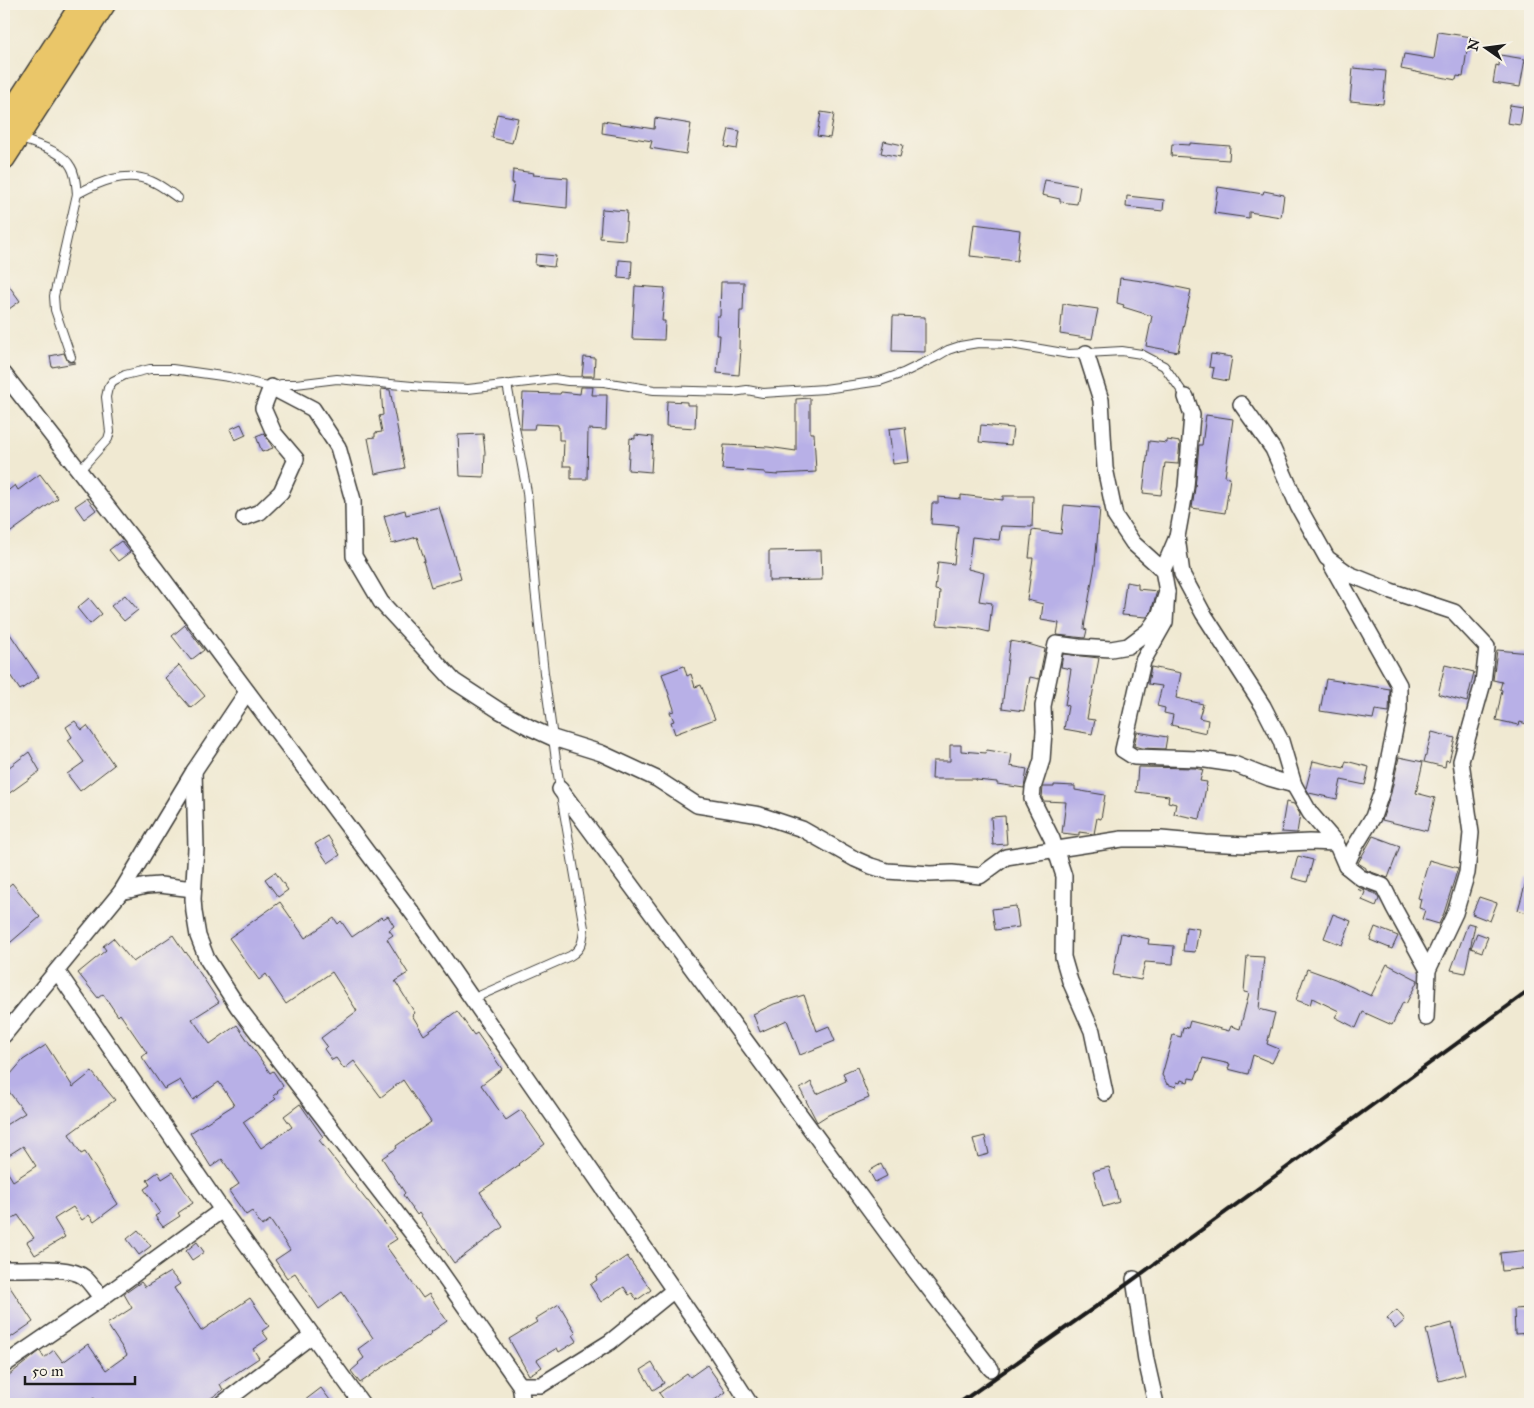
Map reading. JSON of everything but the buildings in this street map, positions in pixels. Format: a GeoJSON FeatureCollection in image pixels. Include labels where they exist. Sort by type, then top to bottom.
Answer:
{"type":"FeatureCollection","features":[{"type":"Feature","properties":{"kind":"main road"},"geometry":{"type":"LineString","coordinates":[[4,158],[11,130],[82,4]]}},
{"type":"Feature","properties":{"kind":"main road"},"geometry":{"type":"LineString","coordinates":[[11,130],[104,4]]}},
{"type":"Feature","properties":{"kind":"street"},"geometry":{"type":"LineString","coordinates":[[1086,353],[1101,400],[1105,468],[1116,516],[1132,543],[1162,570],[1167,592],[1165,622],[1143,661],[1123,750],[1134,757],[1199,759],[1234,764],[1269,778],[1294,785]]}},
{"type":"Feature","properties":{"kind":"street"},"geometry":{"type":"LineString","coordinates":[[4,374],[154,568],[414,915],[714,1348],[750,1404]]}},
{"type":"Feature","properties":{"kind":"street"},"geometry":{"type":"LineString","coordinates":[[244,518],[260,512],[281,492],[296,459],[274,433],[263,408],[271,387],[313,409],[338,447],[353,500],[354,556],[382,602],[454,681],[500,711],[553,738],[601,753],[657,779],[697,805],[760,815],[802,828],[855,859],[887,871],[980,876],[1006,857],[1122,839],[1161,839],[1246,845],[1309,842],[1336,843]]}},
{"type":"Feature","properties":{"kind":"street"},"geometry":{"type":"LineString","coordinates":[[1162,570],[1177,537],[1186,487],[1192,415],[1186,397]]}},
{"type":"Feature","properties":{"kind":"street"},"geometry":{"type":"LineString","coordinates":[[1241,404],[1273,448],[1298,506],[1399,685],[1400,710],[1382,791],[1373,816],[1354,848],[1346,866]]}},
{"type":"Feature","properties":{"kind":"street"},"geometry":{"type":"LineString","coordinates":[[1177,537],[1182,574],[1203,613],[1264,706],[1280,741],[1294,785],[1310,813],[1336,843],[1346,866],[1361,878],[1383,886],[1428,970]]}},
{"type":"Feature","properties":{"kind":"street"},"geometry":{"type":"LineString","coordinates":[[1327,558],[1349,574],[1391,591],[1454,612],[1488,647],[1482,683],[1461,761],[1470,833],[1467,873],[1455,913],[1428,970],[1426,1018]]}},
{"type":"Feature","properties":{"kind":"street"},"geometry":{"type":"LineString","coordinates":[[1105,1093],[1092,1031],[1070,981],[1063,956],[1064,876],[1052,839],[1032,799],[1042,760],[1043,706],[1056,644],[1112,649],[1128,646],[1148,632],[1159,616],[1167,592]]}},
{"type":"Feature","properties":{"kind":"street"},"geometry":{"type":"LineString","coordinates":[[4,1035],[121,892],[194,771],[247,692]]}},
{"type":"Feature","properties":{"kind":"street"},"geometry":{"type":"LineString","coordinates":[[194,771],[196,848],[194,912],[198,936],[207,959],[238,1007],[428,1254],[520,1385],[524,1404]]}},
{"type":"Feature","properties":{"kind":"street"},"geometry":{"type":"LineString","coordinates":[[560,789],[895,1244],[991,1369]]}},
{"type":"Feature","properties":{"kind":"street"},"geometry":{"type":"LineString","coordinates":[[121,892],[160,885],[194,890]]}},
{"type":"Feature","properties":{"kind":"street"},"geometry":{"type":"LineString","coordinates":[[57,971],[222,1210],[362,1404]]}},
{"type":"Feature","properties":{"kind":"street"},"geometry":{"type":"LineString","coordinates":[[4,1365],[102,1298],[222,1210]]}},
{"type":"Feature","properties":{"kind":"street"},"geometry":{"type":"LineString","coordinates":[[4,1269],[37,1268],[72,1272],[83,1277],[102,1298]]}},
{"type":"Feature","properties":{"kind":"street"},"geometry":{"type":"LineString","coordinates":[[1134,1279],[1146,1360],[1156,1404]]}},
{"type":"Feature","properties":{"kind":"street"},"geometry":{"type":"LineString","coordinates":[[520,1385],[542,1385],[610,1342],[674,1290]]}},
{"type":"Feature","properties":{"kind":"street"},"geometry":{"type":"LineString","coordinates":[[222,1404],[312,1336]]}},
{"type":"Feature","properties":{"kind":"lane"},"geometry":{"type":"LineString","coordinates":[[11,130],[64,159],[71,167],[75,179],[77,194],[54,296],[54,310],[70,357]]}},
{"type":"Feature","properties":{"kind":"lane"},"geometry":{"type":"LineString","coordinates":[[77,194],[100,182],[138,177],[152,182],[178,198]]}},
{"type":"Feature","properties":{"kind":"lane"},"geometry":{"type":"LineString","coordinates":[[79,471],[108,439],[110,432],[106,398],[108,388],[113,382],[125,375],[150,369],[172,369],[229,377],[271,387],[281,384],[337,379],[468,389],[554,379],[604,382],[654,390],[733,392],[747,390],[763,393],[825,389],[880,381],[903,373],[948,350],[978,343],[1011,344],[1069,354],[1122,351],[1140,354],[1164,366],[1186,397]]}},
{"type":"Feature","properties":{"kind":"lane"},"geometry":{"type":"LineString","coordinates":[[472,999],[570,956],[580,948],[583,942],[584,928],[560,789],[542,654],[527,492],[507,384]]}},
{"type":"Feature","properties":{"kind":"railway"},"geometry":{"type":"LineString","coordinates":[[958,1404],[1108,1298],[1530,990]]}}]}
